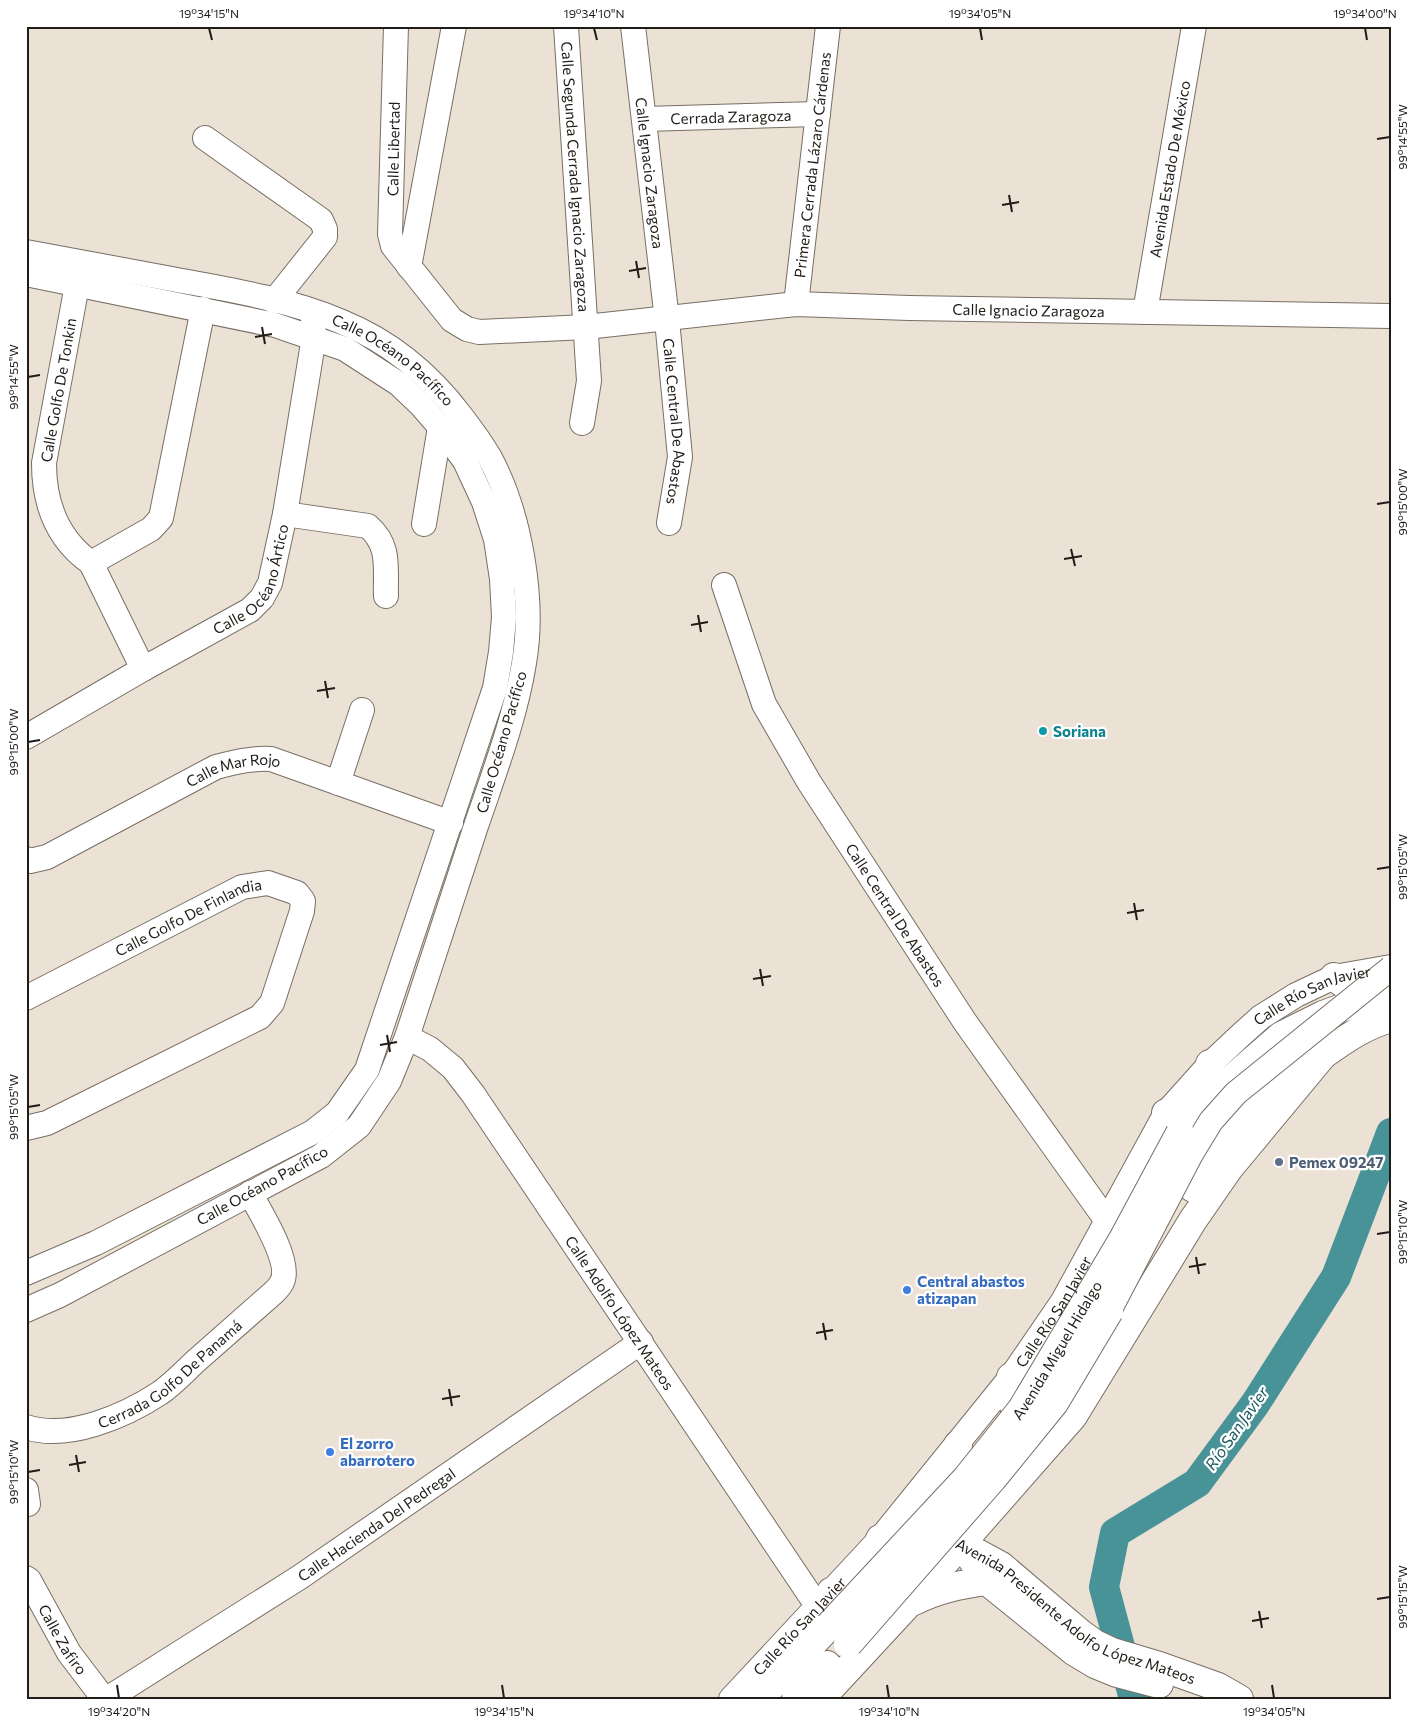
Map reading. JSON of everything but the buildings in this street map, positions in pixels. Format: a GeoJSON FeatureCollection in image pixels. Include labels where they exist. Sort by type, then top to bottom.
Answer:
{"type":"FeatureCollection","features":[{"type":"Feature","properties":{"kind":"main road"},"geometry":{"type":"LineString","coordinates":[[1109,1311],[1136,1282],[1225,1139],[1256,1104],[1291,1076],[1346,1038],[1373,1024],[1384,998],[1326,981]]}},
{"type":"Feature","properties":{"kind":"main road","name":"Avenida Miguel Hidalgo"},"geometry":{"type":"LineString","coordinates":[[759,1699],[832,1617],[966,1479],[1022,1409],[1122,1241],[1173,1123],[1207,1101],[1282,1036],[1323,1015],[1384,998]]}},
{"type":"Feature","properties":{"kind":"main road"},"geometry":{"type":"LineString","coordinates":[[820,1699],[962,1544],[1073,1416],[1193,1220],[1224,1176],[1322,1056]]}},
{"type":"Feature","properties":{"kind":"main road"},"geometry":{"type":"LineString","coordinates":[[1207,1101],[1210,1064]]}},
{"type":"Feature","properties":{"kind":"main road","name":"Avenida Miguel Hidalgo"},"geometry":{"type":"LineString","coordinates":[[796,1699],[832,1617],[993,1478],[1054,1403],[1109,1311]]}},
{"type":"Feature","properties":{"kind":"main road"},"geometry":{"type":"LineString","coordinates":[[1011,1377],[1011,1398],[1015,1410],[1026,1420],[1041,1425],[1054,1423],[1073,1416]]}},
{"type":"Feature","properties":{"kind":"main road"},"geometry":{"type":"LineString","coordinates":[[958,1445],[948,1495],[951,1514],[962,1544]]}},
{"type":"Feature","properties":{"kind":"main road"},"geometry":{"type":"LineString","coordinates":[[880,1539],[920,1531],[946,1536],[962,1544]]}},
{"type":"Feature","properties":{"kind":"main road","name":"Avenida Presidente Adolfo López Mateos"},"geometry":{"type":"LineString","coordinates":[[962,1544],[987,1581],[1075,1652],[1095,1664],[1132,1667],[1218,1687],[1239,1699]]}},
{"type":"Feature","properties":{"kind":"main road","name":"Avenida Presidente Adolfo López Mateos"},"geometry":{"type":"LineString","coordinates":[[962,1544],[1001,1566],[1095,1644],[1132,1667],[1201,1699]]}},
{"type":"Feature","properties":{"kind":"main road"},"geometry":{"type":"LineString","coordinates":[[908,1604],[943,1589],[987,1581]]}},
{"type":"Feature","properties":{"kind":"main road"},"geometry":{"type":"LineString","coordinates":[[832,1617],[855,1588],[863,1591],[874,1600],[880,1610],[882,1621],[876,1639]]}},
{"type":"Feature","properties":{"kind":"street","name":"Calle Libertad"},"geometry":{"type":"LineString","coordinates":[[396,26],[390,234],[393,246],[409,267]]}},
{"type":"Feature","properties":{"kind":"street"},"geometry":{"type":"LineString","coordinates":[[409,267],[454,26]]}},
{"type":"Feature","properties":{"kind":"street","name":"Calle Segunda Cerrada Ignacio Zaragoza"},"geometry":{"type":"LineString","coordinates":[[566,26],[589,381],[582,423]]}},
{"type":"Feature","properties":{"kind":"street","name":"Calle Ignacio Zaragoza"},"geometry":{"type":"LineString","coordinates":[[633,26],[667,320]]}},
{"type":"Feature","properties":{"kind":"street","name":"Primera Cerrada Lázaro Cárdenas"},"geometry":{"type":"LineString","coordinates":[[796,304],[828,26]]}},
{"type":"Feature","properties":{"kind":"street","name":"Avenida Estado De México"},"geometry":{"type":"LineString","coordinates":[[1145,312],[1194,26]]}},
{"type":"Feature","properties":{"kind":"street","name":"Cerrada Zaragoza"},"geometry":{"type":"LineString","coordinates":[[645,119],[818,114]]}},
{"type":"Feature","properties":{"kind":"street"},"geometry":{"type":"LineString","coordinates":[[205,138],[321,220],[325,229],[325,237],[274,301]]}},
{"type":"Feature","properties":{"kind":"street","name":"Calle Océano Pacífico"},"geometry":{"type":"LineString","coordinates":[[26,252],[79,273],[203,309],[275,325],[314,338],[345,349],[399,384],[440,427],[465,461],[484,502],[496,538],[502,579],[504,617],[495,688],[368,1070],[337,1113],[313,1132],[96,1243],[26,1273]]}},
{"type":"Feature","properties":{"kind":"street","name":"Calle Ignacio Zaragoza"},"geometry":{"type":"LineString","coordinates":[[409,267],[452,320],[467,329],[479,332],[586,328],[796,304],[909,308],[1391,316]]}},
{"type":"Feature","properties":{"kind":"street","name":"Calle Océano Pacífico"},"geometry":{"type":"LineString","coordinates":[[26,274],[79,273],[228,289],[312,310],[343,322],[380,340],[411,362],[443,393],[490,459],[505,494],[520,543],[527,589],[528,625],[525,661],[518,695],[407,1037],[389,1081],[359,1126],[321,1156],[60,1295],[26,1310]]}},
{"type":"Feature","properties":{"kind":"street","name":"Calle Golfo De Tonkin"},"geometry":{"type":"LineString","coordinates":[[79,273],[44,463],[44,483],[47,501],[65,538],[77,553],[91,563],[143,669]]}},
{"type":"Feature","properties":{"kind":"street"},"geometry":{"type":"LineString","coordinates":[[91,563],[151,528],[161,518],[203,309]]}},
{"type":"Feature","properties":{"kind":"street","name":"Calle Océano Ártico"},"geometry":{"type":"LineString","coordinates":[[26,737],[250,610],[262,598],[270,583],[285,514],[314,338],[312,310]]}},
{"type":"Feature","properties":{"kind":"street","name":"Calle Central De Abastos"},"geometry":{"type":"LineString","coordinates":[[667,320],[680,457],[670,523]]}},
{"type":"Feature","properties":{"kind":"street"},"geometry":{"type":"LineString","coordinates":[[424,524],[440,427]]}},
{"type":"Feature","properties":{"kind":"street"},"geometry":{"type":"LineString","coordinates":[[285,514],[368,526],[378,535],[384,548],[386,596]]}},
{"type":"Feature","properties":{"kind":"street","name":"Calle Central De Abastos"},"geometry":{"type":"LineString","coordinates":[[724,585],[764,704],[809,782],[965,1022],[1107,1221]]}},
{"type":"Feature","properties":{"kind":"street"},"geometry":{"type":"LineString","coordinates":[[338,782],[362,710]]}},
{"type":"Feature","properties":{"kind":"street","name":"Calle Mar Rojo"},"geometry":{"type":"LineString","coordinates":[[26,859],[47,857],[216,767],[255,758],[271,760],[338,782],[451,823]]}},
{"type":"Feature","properties":{"kind":"street","name":"Calle Golfo De Finlandia"},"geometry":{"type":"LineString","coordinates":[[26,998],[242,887],[268,883],[297,892],[303,901],[302,911],[272,1003],[260,1016],[48,1123],[26,1128]]}},
{"type":"Feature","properties":{"kind":"street","name":"Calle Río San Javier"},"geometry":{"type":"LineString","coordinates":[[731,1699],[832,1617],[880,1539],[958,1445],[1011,1377],[1063,1300],[1107,1221],[1210,1064],[1262,1017],[1296,995],[1326,981],[1391,967]]}},
{"type":"Feature","properties":{"kind":"street","name":"Avenida Miguel Hidalgo"},"geometry":{"type":"LineString","coordinates":[[1109,1311],[1191,1154],[1211,1122],[1236,1094],[1391,967]]}},
{"type":"Feature","properties":{"kind":"street"},"geometry":{"type":"LineString","coordinates":[[1282,1036],[1326,981]]}},
{"type":"Feature","properties":{"kind":"street","name":"Calle Adolfo López Mateos"},"geometry":{"type":"LineString","coordinates":[[407,1037],[430,1049],[458,1074],[832,1617]]}},
{"type":"Feature","properties":{"kind":"street","name":"Cerrada Golfo De Panamá"},"geometry":{"type":"LineString","coordinates":[[26,1427],[35,1430],[60,1431],[100,1423],[133,1408],[161,1392],[272,1294],[282,1282],[285,1269],[281,1255],[250,1193]]}},
{"type":"Feature","properties":{"kind":"street"},"geometry":{"type":"LineString","coordinates":[[26,1292],[26,1310]]}},
{"type":"Feature","properties":{"kind":"street","name":"Calle Hacienda Del Pedregal"},"geometry":{"type":"LineString","coordinates":[[105,1699],[300,1577],[641,1342]]}},
{"type":"Feature","properties":{"kind":"street","name":"Calle Zafiro"},"geometry":{"type":"LineString","coordinates":[[26,1578],[29,1580],[69,1652],[105,1699]]}},
{"type":"Feature","properties":{"kind":"waterway","name":"Río San Javier"},"geometry":{"type":"LineString","coordinates":[[1134,1699],[1104,1587],[1115,1533],[1197,1483],[1255,1404],[1336,1277],[1391,1133]]}},
{"type":"Feature","properties":{"kind":"place","name":"Soriana"},"geometry":{"type":"Point","coordinates":[1043,731]}},
{"type":"Feature","properties":{"kind":"place","name":"Pemex 09247"},"geometry":{"type":"Point","coordinates":[1279,1162]}},
{"type":"Feature","properties":{"kind":"place","name":"Central abastos atizapan"},"geometry":{"type":"Point","coordinates":[907,1290]}},
{"type":"Feature","properties":{"kind":"place","name":"El zorro abarrotero"},"geometry":{"type":"Point","coordinates":[330,1452]}}]}
